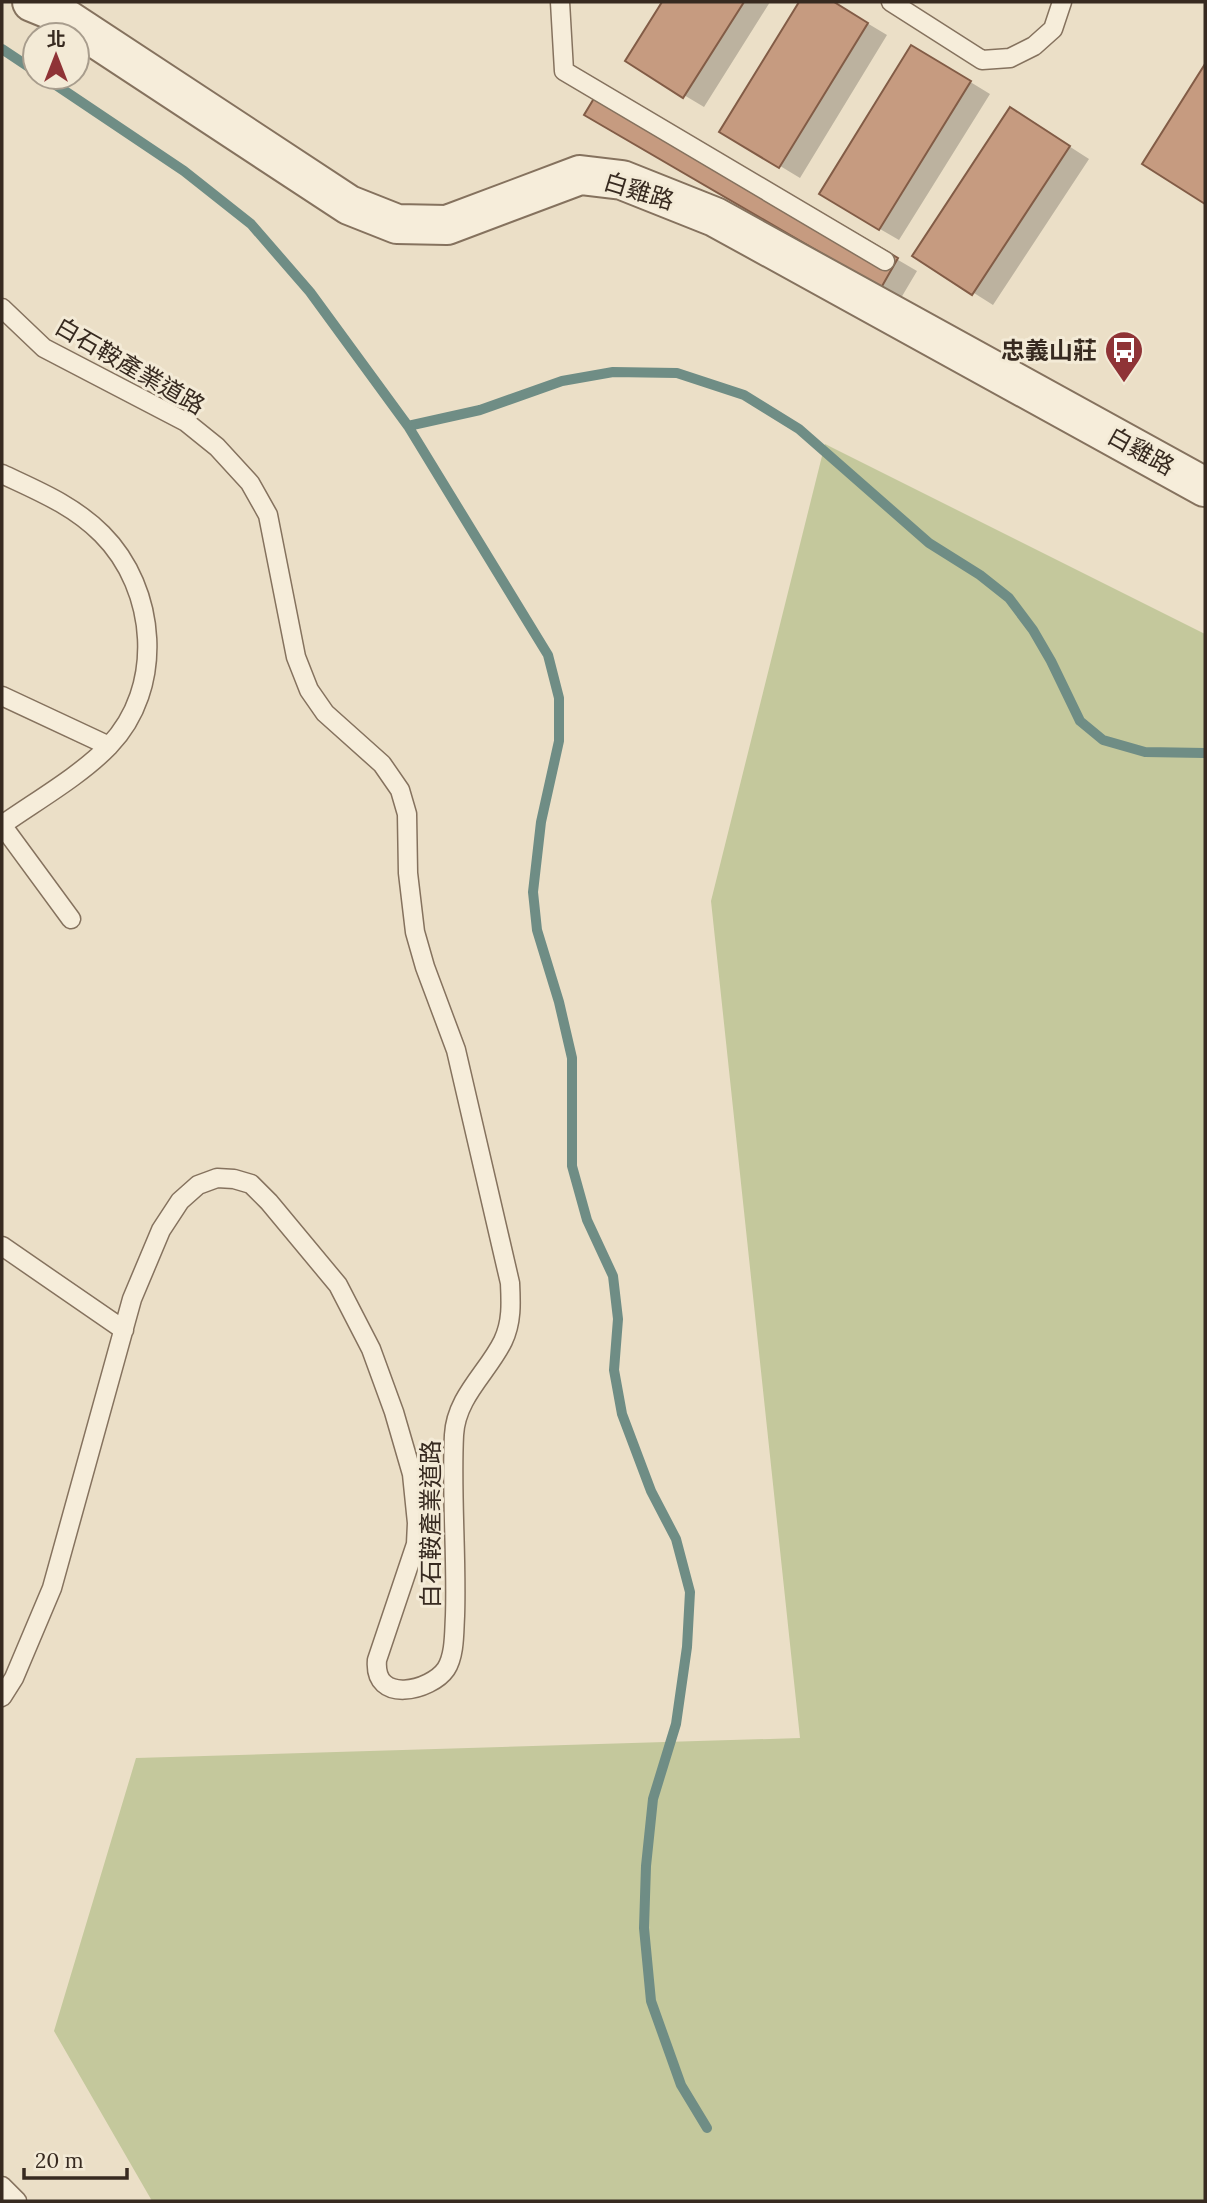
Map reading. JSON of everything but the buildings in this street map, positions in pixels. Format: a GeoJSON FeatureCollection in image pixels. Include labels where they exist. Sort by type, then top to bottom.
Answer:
{"type":"FeatureCollection","features":[{"type":"Feature","properties":{"kind":"street","name":"白雞路"},"geometry":{"type":"LineString","coordinates":[[49,5],[349,205],[397,224],[447,225],[580,175],[622,180],[715,217],[1205,486]]}},
{"type":"Feature","properties":{"kind":"lane"},"geometry":{"type":"LineString","coordinates":[[560,2],[564,71],[885,261]]}},
{"type":"Feature","properties":{"kind":"lane"},"geometry":{"type":"LineString","coordinates":[[891,2],[982,60],[1010,58],[1034,46],[1053,29],[1062,2]]}},
{"type":"Feature","properties":{"kind":"lane","name":"白石鞍產業道路"},"geometry":{"type":"LineString","coordinates":[[2,308],[44,348],[186,422],[217,447],[250,483],[268,515],[296,657],[309,690],[325,713],[382,764],[400,790],[407,814],[408,873],[415,932],[456,1050],[510,1283],[511,1315],[503,1341],[466,1397],[454,1431],[452,1651],[446,1668],[434,1680],[400,1690],[387,1687],[379,1680],[377,1660],[416,1544],[416,1504],[412,1474],[394,1412],[371,1349],[338,1285],[251,1184],[217,1178],[198,1185],[180,1201],[161,1230],[132,1299],[52,1588],[14,1678],[2,1697]]}},
{"type":"Feature","properties":{"kind":"lane"},"geometry":{"type":"LineString","coordinates":[[2,474],[67,505],[102,534],[126,565],[145,610],[148,662],[136,708],[109,746],[2,825],[71,919]]}},
{"type":"Feature","properties":{"kind":"lane"},"geometry":{"type":"LineString","coordinates":[[2,696],[109,746]]}},
{"type":"Feature","properties":{"kind":"lane"},"geometry":{"type":"LineString","coordinates":[[2,1246],[124,1330]]}},
{"type":"Feature","properties":{"kind":"lane"},"geometry":{"type":"LineString","coordinates":[[2,2186],[17,2201]]}},
{"type":"Feature","properties":{"kind":"green space"},"geometry":{"type":"Polygon","coordinates":[[[825,444],[1205,634],[1205,2201],[152,2201],[54,2031],[136,1758],[800,1738],[711,901],[825,444]]]}},
{"type":"Feature","properties":{"kind":"waterway"},"geometry":{"type":"LineString","coordinates":[[2,49],[21,62]]}},
{"type":"Feature","properties":{"kind":"waterway"},"geometry":{"type":"LineString","coordinates":[[65,91],[184,171],[251,224],[310,292],[408,426],[548,655],[559,698],[559,741],[541,822],[533,892],[537,930],[559,1002],[572,1058],[572,1166],[587,1220],[613,1276],[618,1319],[614,1370],[622,1414],[651,1491],[676,1539],[690,1592],[687,1647],[676,1724],[653,1799],[646,1866],[644,1928],[651,2001],[681,2085],[707,2128]]}},
{"type":"Feature","properties":{"kind":"waterway"},"geometry":{"type":"LineString","coordinates":[[408,426],[480,410],[562,381],[613,372],[677,373],[744,395],[799,429],[929,543],[980,575],[1009,598],[1033,630],[1051,661],[1080,721],[1103,740],[1145,752],[1205,753]]}},
{"type":"Feature","properties":{"kind":"place","name":"忠義山莊"},"geometry":{"type":"Point","coordinates":[1124,384]}}]}
